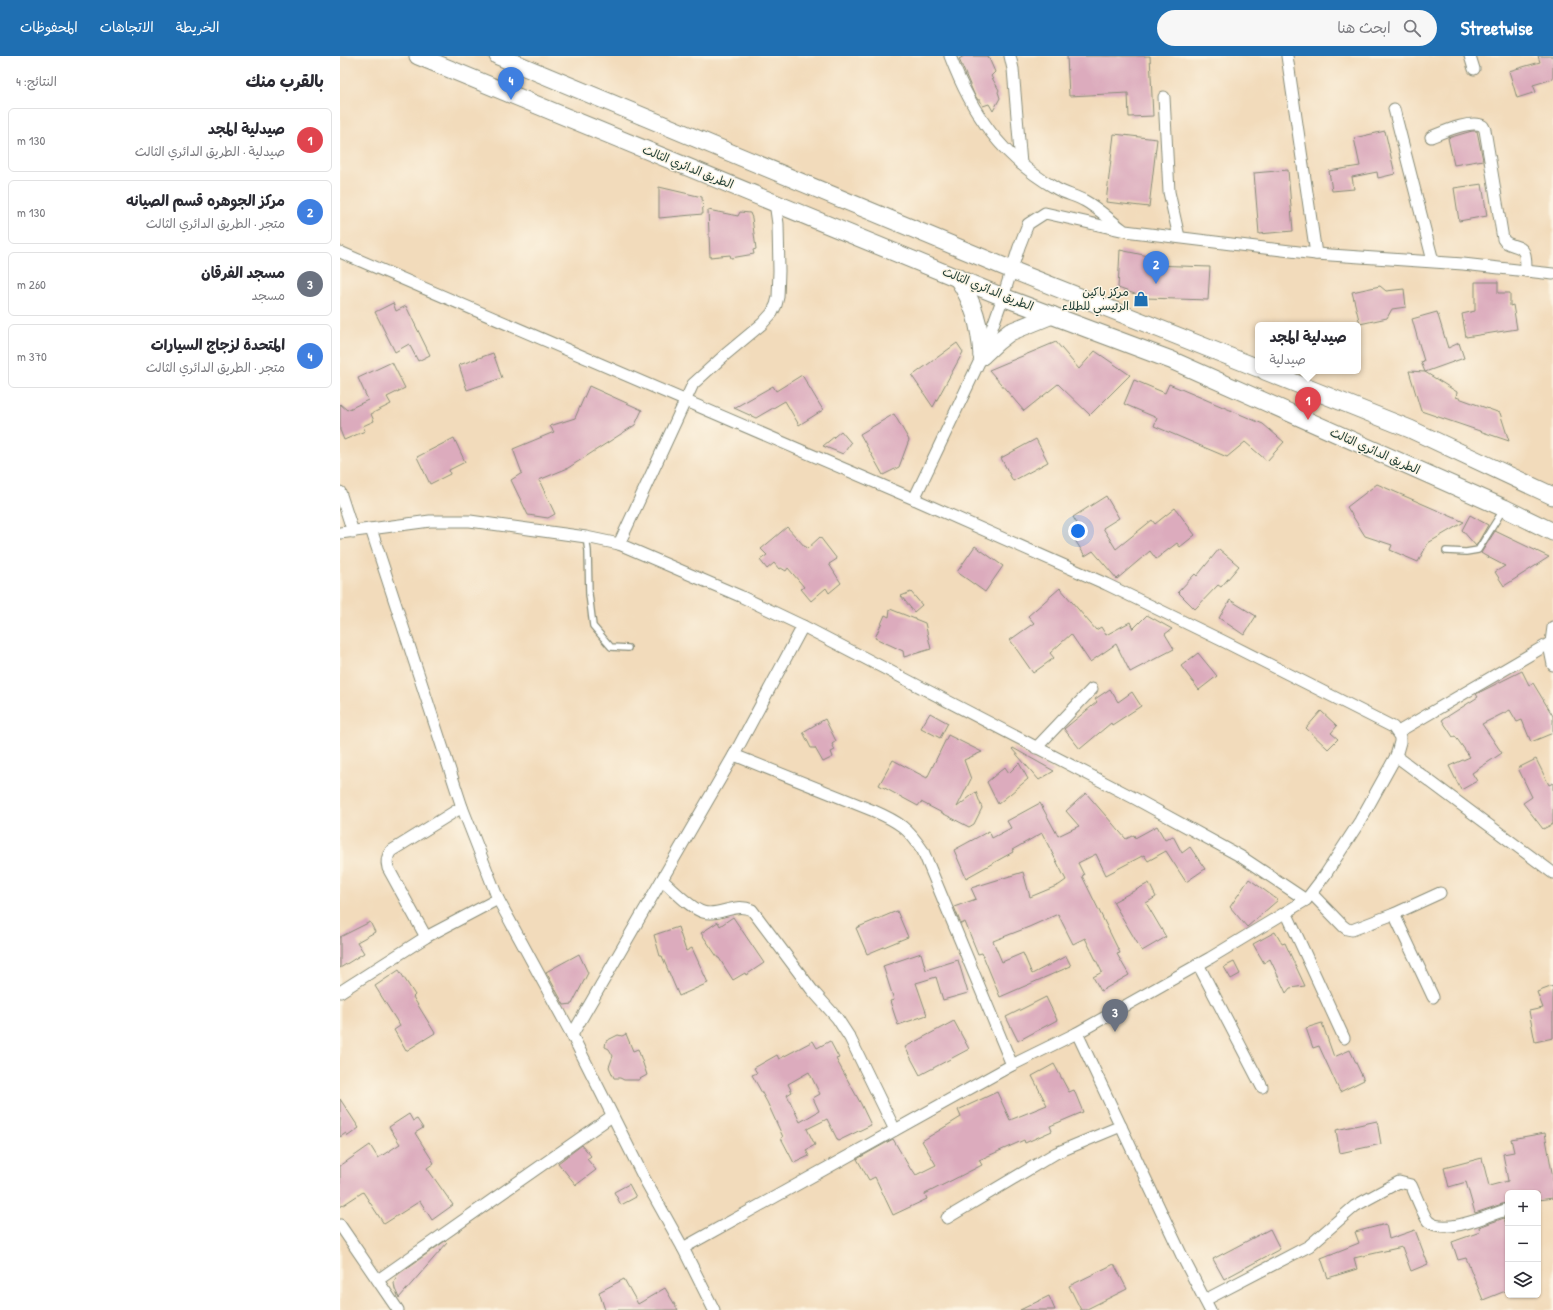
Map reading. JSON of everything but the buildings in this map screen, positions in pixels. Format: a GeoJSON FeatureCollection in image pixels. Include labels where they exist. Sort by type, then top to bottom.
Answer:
{"type":"FeatureCollection","features":[{"type":"Feature","properties":{"kind":"main road","name":"الطريق الدائري الثالث"},"geometry":{"type":"LineString","coordinates":[[418,56],[1003,297],[1172,360],[1504,508],[1553,532]]}},
{"type":"Feature","properties":{"kind":"main road"},"geometry":{"type":"LineString","coordinates":[[498,56],[1012,270],[1255,367]]}},
{"type":"Feature","properties":{"kind":"main road"},"geometry":{"type":"LineString","coordinates":[[957,277],[976,314],[981,339],[982,356]]}},
{"type":"Feature","properties":{"kind":"main road"},"geometry":{"type":"LineString","coordinates":[[982,356],[1010,332],[1052,315]]}},
{"type":"Feature","properties":{"kind":"main road"},"geometry":{"type":"LineString","coordinates":[[1272,374],[1410,429],[1553,496]]}},
{"type":"Feature","properties":{"kind":"street"},"geometry":{"type":"LineString","coordinates":[[950,56],[958,78],[970,101],[992,135],[1021,164],[1057,189],[1086,201],[1125,231]]}},
{"type":"Feature","properties":{"kind":"street"},"geometry":{"type":"LineString","coordinates":[[1010,56],[1021,164]]}},
{"type":"Feature","properties":{"kind":"street"},"geometry":{"type":"LineString","coordinates":[[1287,56],[1316,254]]}},
{"type":"Feature","properties":{"kind":"street"},"geometry":{"type":"LineString","coordinates":[[1470,56],[1474,68]]}},
{"type":"Feature","properties":{"kind":"street"},"geometry":{"type":"LineString","coordinates":[[1164,98],[1169,192],[1179,237]]}},
{"type":"Feature","properties":{"kind":"street"},"geometry":{"type":"LineString","coordinates":[[1394,109],[1433,261]]}},
{"type":"Feature","properties":{"kind":"street"},"geometry":{"type":"LineString","coordinates":[[1431,137],[1453,128],[1475,124],[1483,126],[1485,130],[1502,238],[1508,244],[1520,247],[1523,250],[1525,254],[1526,271]]}},
{"type":"Feature","properties":{"kind":"street"},"geometry":{"type":"LineString","coordinates":[[619,544],[693,384],[762,324],[772,313],[776,305],[778,297],[779,271],[778,224],[775,202]]}},
{"type":"Feature","properties":{"kind":"street"},"geometry":{"type":"LineString","coordinates":[[914,499],[982,356],[1028,224],[1045,213],[1125,231],[1316,254],[1433,261],[1553,274]]}},
{"type":"Feature","properties":{"kind":"street"},"geometry":{"type":"LineString","coordinates":[[340,252],[914,499],[1120,591],[1393,727],[1398,732],[1400,737],[1396,756],[1360,821],[1309,897],[1198,964],[1077,1033],[1012,1065],[684,1248]]}},
{"type":"Feature","properties":{"kind":"street"},"geometry":{"type":"LineString","coordinates":[[340,492],[353,532]]}},
{"type":"Feature","properties":{"kind":"street"},"geometry":{"type":"LineString","coordinates":[[340,533],[430,521],[470,521],[586,537],[619,544],[740,596],[803,626],[1134,798],[1240,856],[1309,897],[1347,929],[1352,930],[1440,894]]}},
{"type":"Feature","properties":{"kind":"street"},"geometry":{"type":"LineString","coordinates":[[371,529],[462,807],[498,899],[572,1035],[644,1178],[684,1248],[714,1310]]}},
{"type":"Feature","properties":{"kind":"street"},"geometry":{"type":"LineString","coordinates":[[572,1035],[734,755],[803,626]]}},
{"type":"Feature","properties":{"kind":"street"},"geometry":{"type":"LineString","coordinates":[[1553,627],[1550,643],[1550,657],[1553,665]]}},
{"type":"Feature","properties":{"kind":"street"},"geometry":{"type":"LineString","coordinates":[[1398,732],[1550,643]]}},
{"type":"Feature","properties":{"kind":"street"},"geometry":{"type":"LineString","coordinates":[[1036,748],[1092,689]]}},
{"type":"Feature","properties":{"kind":"street"},"geometry":{"type":"LineString","coordinates":[[734,755],[894,819],[904,827],[923,851],[1012,1065]]}},
{"type":"Feature","properties":{"kind":"street"},"geometry":{"type":"LineString","coordinates":[[1396,756],[1553,873]]}},
{"type":"Feature","properties":{"kind":"street"},"geometry":{"type":"LineString","coordinates":[[426,937],[388,868],[386,861],[391,850],[462,807]]}},
{"type":"Feature","properties":{"kind":"street"},"geometry":{"type":"LineString","coordinates":[[662,880],[695,908],[703,912],[711,913],[737,907],[746,907],[752,910],[812,990],[837,1018],[850,1038],[895,1130]]}},
{"type":"Feature","properties":{"kind":"street"},"geometry":{"type":"LineString","coordinates":[[340,992],[426,937],[498,899]]}},
{"type":"Feature","properties":{"kind":"street"},"geometry":{"type":"LineString","coordinates":[[1286,912],[1344,1038]]}},
{"type":"Feature","properties":{"kind":"street"},"geometry":{"type":"LineString","coordinates":[[1394,914],[1432,997]]}},
{"type":"Feature","properties":{"kind":"street"},"geometry":{"type":"LineString","coordinates":[[1198,964],[1262,1087]]}},
{"type":"Feature","properties":{"kind":"street"},"geometry":{"type":"LineString","coordinates":[[1077,1033],[1182,1256],[1210,1310]]}},
{"type":"Feature","properties":{"kind":"street"},"geometry":{"type":"LineString","coordinates":[[378,1280],[612,1116]]}},
{"type":"Feature","properties":{"kind":"street"},"geometry":{"type":"LineString","coordinates":[[947,1218],[1056,1153],[1122,1126]]}},
{"type":"Feature","properties":{"kind":"street"},"geometry":{"type":"LineString","coordinates":[[1205,1300],[1309,1246],[1355,1206],[1399,1182],[1411,1185],[1428,1220],[1436,1226],[1455,1226],[1505,1210]]}},
{"type":"Feature","properties":{"kind":"street"},"geometry":{"type":"LineString","coordinates":[[340,1225],[398,1310]]}},
{"type":"Feature","properties":{"kind":"lane"},"geometry":{"type":"LineString","coordinates":[[1446,552],[1466,552],[1478,550],[1504,508]]}},
{"type":"Feature","properties":{"kind":"lane"},"geometry":{"type":"LineString","coordinates":[[586,537],[588,551],[589,594],[593,626],[611,647],[628,648]]}},
{"type":"Feature","properties":{"kind":"place","name":"المتحدة لزجاج السيارات"},"geometry":{"type":"Point","coordinates":[511,100]}},
{"type":"Feature","properties":{"kind":"place","name":"مركز الجوهره قسم الصيانه"},"geometry":{"type":"Point","coordinates":[1156,284]}},
{"type":"Feature","properties":{"kind":"place","name":"مركز باكين الرئيسي للطلاء"},"geometry":{"type":"Point","coordinates":[1141,299]}},
{"type":"Feature","properties":{"kind":"place","name":"صيدلية المجد"},"geometry":{"type":"Point","coordinates":[1308,420]}},
{"type":"Feature","properties":{"kind":"place","name":"مسجد الفرقان"},"geometry":{"type":"Point","coordinates":[1115,1032]}}]}
